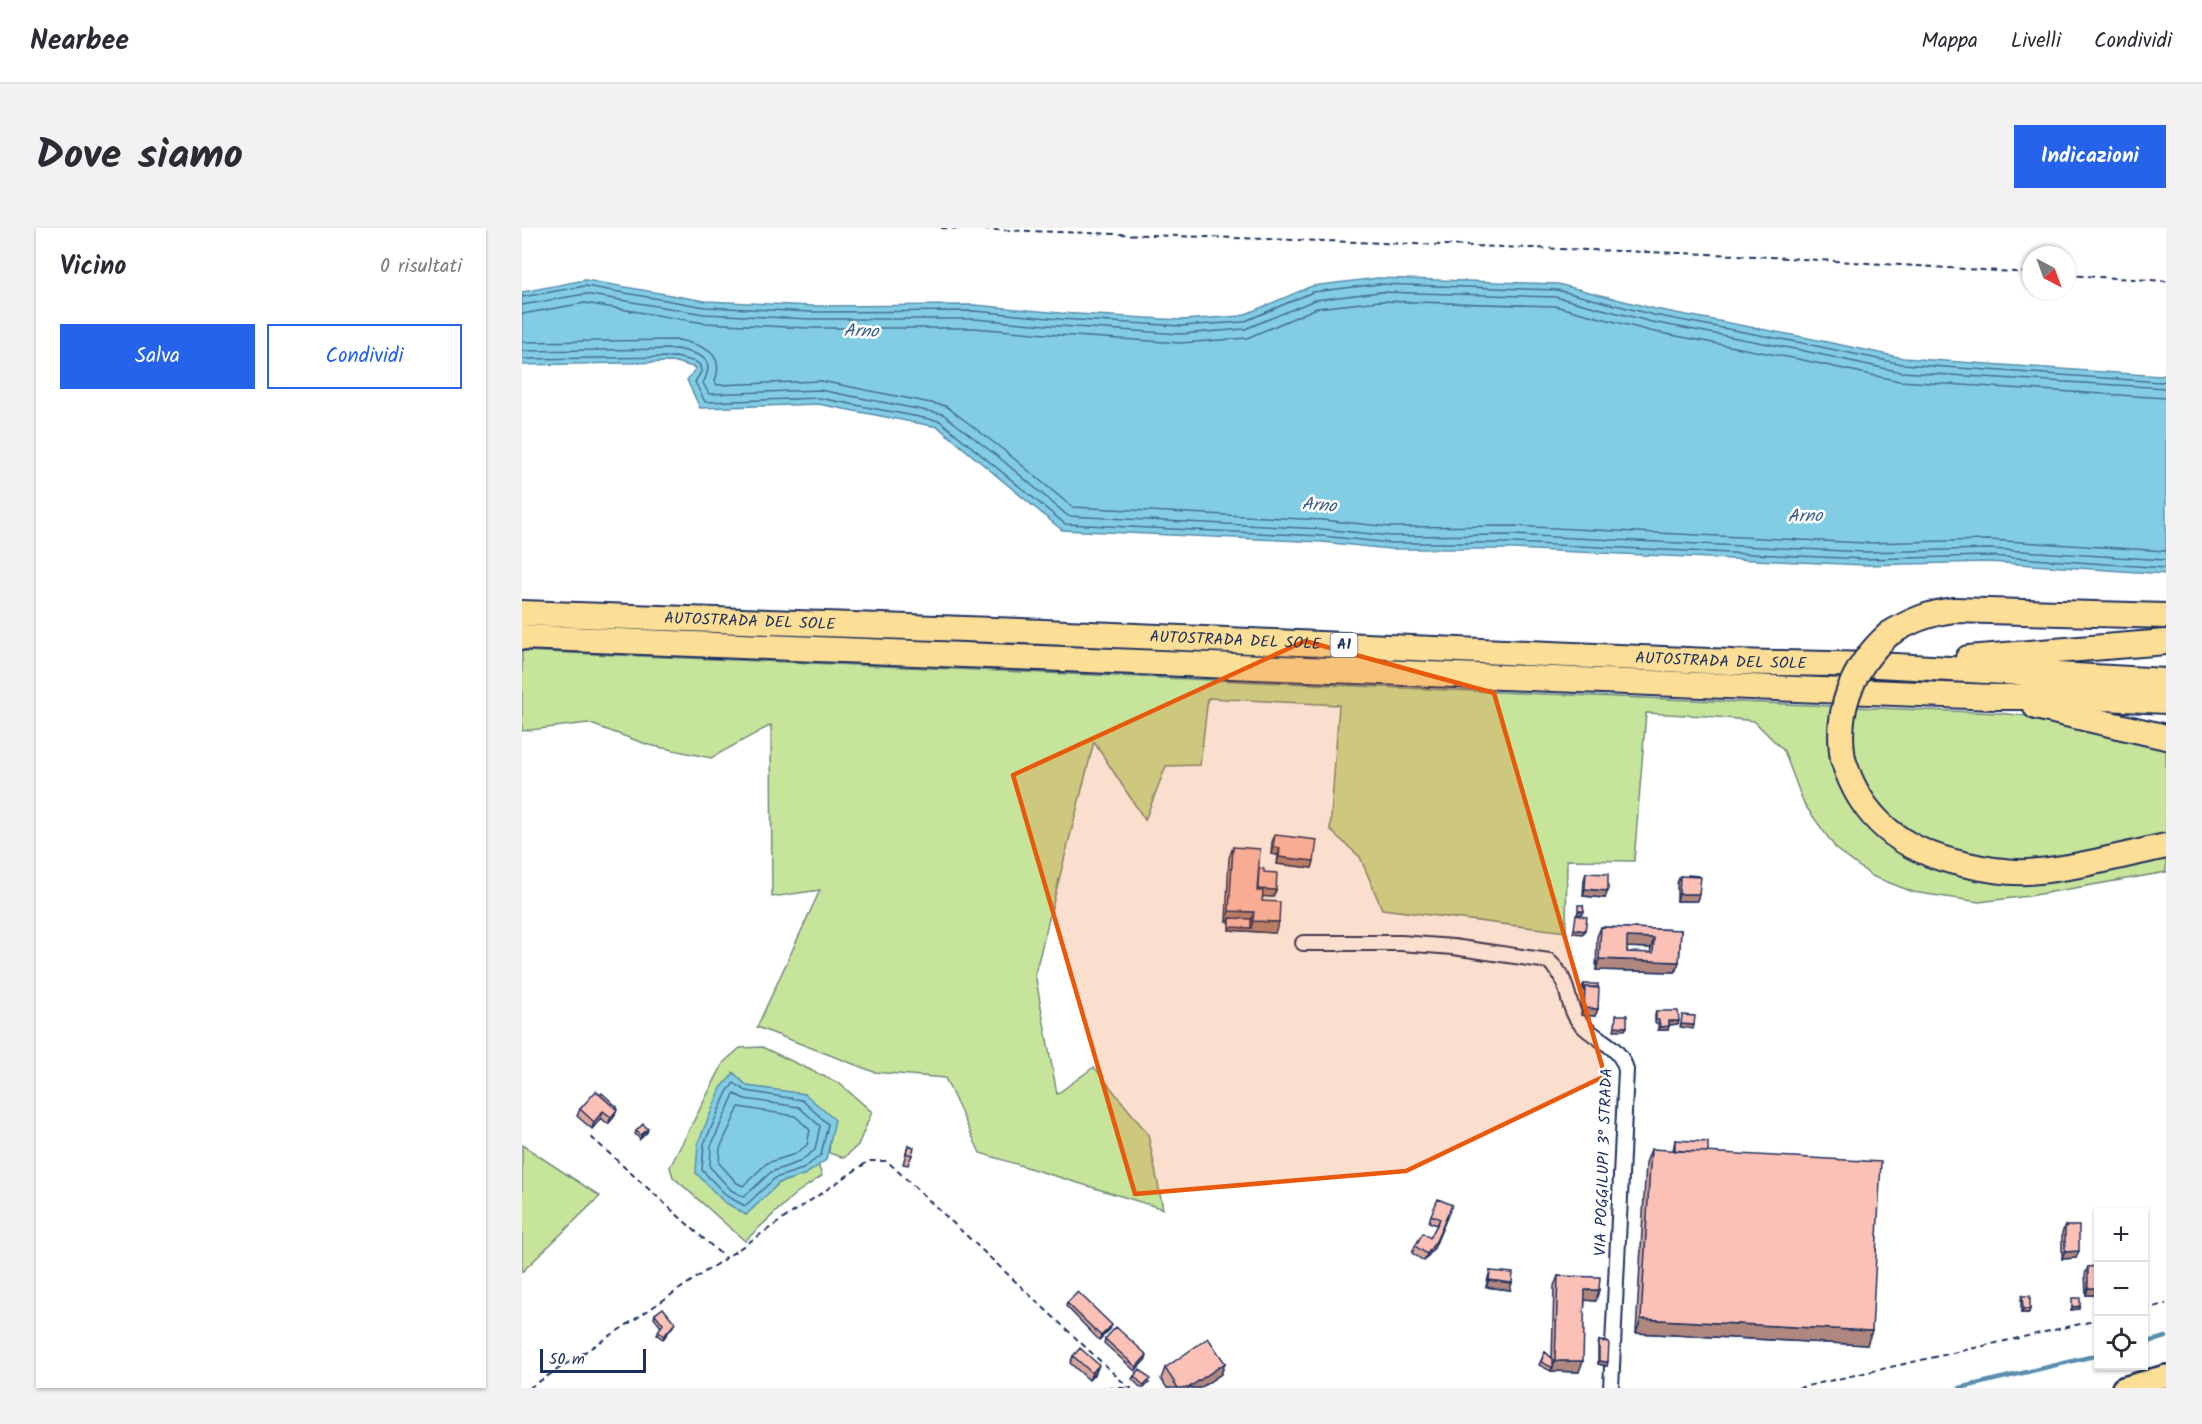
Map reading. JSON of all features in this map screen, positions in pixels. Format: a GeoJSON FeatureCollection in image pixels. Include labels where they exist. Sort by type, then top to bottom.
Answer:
{"type":"FeatureCollection","features":[{"type":"Feature","properties":{"kind":"highway"},"geometry":{"type":"LineString","coordinates":[[2166,616],[1954,610],[1927,615],[1889,634],[1865,659],[1850,688],[1841,727],[1843,759],[1854,790],[1877,821],[1908,845],[1945,860],[1995,870],[2025,872],[2050,870],[2166,846]]}},
{"type":"Feature","properties":{"kind":"highway","name":"AUTOSTRADA DEL SOLE"},"geometry":{"type":"LineString","coordinates":[[522,613],[1045,632],[1732,662],[1877,665],[2166,681]]}},
{"type":"Feature","properties":{"kind":"highway","name":"AUTOSTRADA DEL SOLE"},"geometry":{"type":"LineString","coordinates":[[522,637],[1993,697],[2166,700]]}},
{"type":"Feature","properties":{"kind":"highway"},"geometry":{"type":"LineString","coordinates":[[1877,665],[2166,642]]}},
{"type":"Feature","properties":{"kind":"highway"},"geometry":{"type":"LineString","coordinates":[[1993,697],[2166,737]]}},
{"type":"Feature","properties":{"kind":"main road"},"geometry":{"type":"LineString","coordinates":[[2123,1388],[2166,1377]]}},
{"type":"Feature","properties":{"kind":"street","name":"VIA POGGILUPI 3° STRADA"},"geometry":{"type":"LineString","coordinates":[[1303,943],[1453,947],[1549,961],[1560,974],[1576,1016],[1582,1025],[1624,1059],[1626,1070],[1611,1388]]}},
{"type":"Feature","properties":{"kind":"path"},"geometry":{"type":"LineString","coordinates":[[941,228],[1738,255],[2022,272]]}},
{"type":"Feature","properties":{"kind":"path"},"geometry":{"type":"LineString","coordinates":[[2076,276],[2166,281]]}},
{"type":"Feature","properties":{"kind":"path"},"geometry":{"type":"LineString","coordinates":[[591,1137],[725,1258]]}},
{"type":"Feature","properties":{"kind":"path"},"geometry":{"type":"LineString","coordinates":[[529,1388],[869,1161],[887,1161],[1130,1388]]}},
{"type":"Feature","properties":{"kind":"path"},"geometry":{"type":"LineString","coordinates":[[2148,1308],[2166,1304]]}},
{"type":"Feature","properties":{"kind":"path"},"geometry":{"type":"LineString","coordinates":[[1798,1388],[2094,1321]]}},
{"type":"Feature","properties":{"kind":"path"},"geometry":{"type":"LineString","coordinates":[[1108,1388],[1130,1388]]}},
{"type":"Feature","properties":{"kind":"highlighted area"},"geometry":{"type":"Polygon","coordinates":[[[1305,641],[1494,693],[1605,1076],[1406,1171],[1135,1194],[1013,775],[1305,641]]]}},
{"type":"Feature","properties":{"kind":"green space"},"geometry":{"type":"Polygon","coordinates":[[[522,651],[1832,706],[1828,737],[1839,777],[1952,870],[2166,853],[2166,872],[2029,896],[1979,902],[1913,892],[1872,876],[1837,850],[1804,804],[1784,751],[1754,721],[1646,713],[1634,861],[1567,860],[1566,932],[1382,909],[1360,857],[1330,830],[1339,705],[1208,698],[1200,765],[1166,766],[1145,820],[1094,742],[1035,974],[1057,1094],[1094,1067],[1148,1134],[1163,1209],[980,1153],[945,1078],[874,1072],[757,1027],[820,890],[772,897],[771,725],[711,758],[649,745],[588,723],[522,731],[522,651]]]}},
{"type":"Feature","properties":{"kind":"green space"},"geometry":{"type":"Polygon","coordinates":[[[1852,707],[1999,713],[2073,721],[2166,742],[2166,834],[2020,861],[1972,857],[1913,837],[1886,818],[1854,766],[1852,707]]]}},
{"type":"Feature","properties":{"kind":"green space"},"geometry":{"type":"Polygon","coordinates":[[[762,1047],[840,1084],[872,1112],[858,1145],[844,1158],[829,1153],[830,1141],[805,1095],[747,1086],[733,1073],[746,1214],[779,1183],[806,1174],[818,1164],[822,1176],[795,1194],[745,1241],[673,1177],[670,1167],[724,1062],[740,1048],[762,1047]]]}},
{"type":"Feature","properties":{"kind":"green space"},"geometry":{"type":"Polygon","coordinates":[[[522,1145],[600,1196],[522,1272],[522,1145]]]}},
{"type":"Feature","properties":{"kind":"water","name":"Arno"},"geometry":{"type":"Polygon","coordinates":[[[1378,278],[1558,284],[1655,309],[1903,358],[2160,376],[2166,374],[2166,574],[1988,562],[1865,565],[1513,549],[1390,549],[1322,542],[1062,530],[938,427],[818,404],[700,408],[687,380],[696,368],[676,362],[522,365],[522,292],[585,280],[705,301],[811,306],[975,305],[1060,313],[1181,320],[1241,316],[1312,286],[1378,278]]]}},
{"type":"Feature","properties":{"kind":"water"},"geometry":{"type":"Polygon","coordinates":[[[734,1073],[747,1086],[805,1094],[835,1120],[826,1160],[806,1174],[779,1183],[746,1215],[723,1201],[696,1173],[698,1143],[721,1088],[734,1073]]]}},
{"type":"Feature","properties":{"kind":"building"},"geometry":{"type":"Polygon","coordinates":[[[1275,835],[1317,840],[1314,861],[1279,857],[1280,848],[1273,847],[1275,835]]]}},
{"type":"Feature","properties":{"kind":"building"},"geometry":{"type":"Polygon","coordinates":[[[1233,847],[1260,849],[1257,891],[1263,891],[1262,901],[1280,902],[1279,922],[1253,921],[1254,912],[1229,911],[1233,847]]]}},
{"type":"Feature","properties":{"kind":"building"},"geometry":{"type":"Polygon","coordinates":[[[1259,868],[1264,869],[1264,872],[1277,873],[1276,890],[1258,889],[1259,868]]]}},
{"type":"Feature","properties":{"kind":"building"},"geometry":{"type":"Polygon","coordinates":[[[1586,873],[1608,874],[1608,891],[1585,889],[1586,873]]]}},
{"type":"Feature","properties":{"kind":"building"},"geometry":{"type":"Polygon","coordinates":[[[1680,876],[1701,877],[1699,894],[1679,894],[1680,876]]]}},
{"type":"Feature","properties":{"kind":"building"},"geometry":{"type":"Polygon","coordinates":[[[1578,905],[1583,905],[1584,911],[1578,911],[1578,905]]]}},
{"type":"Feature","properties":{"kind":"building"},"geometry":{"type":"Polygon","coordinates":[[[1576,915],[1587,917],[1585,931],[1574,929],[1576,915]]]}},
{"type":"Feature","properties":{"kind":"building"},"geometry":{"type":"Polygon","coordinates":[[[1230,918],[1251,919],[1251,928],[1230,927],[1230,918]]]}},
{"type":"Feature","properties":{"kind":"building"},"geometry":{"type":"Polygon","coordinates":[[[1601,927],[1681,930],[1679,962],[1599,959],[1601,927]],[[1627,937],[1627,952],[1653,953],[1654,938],[1627,937]]]}},
{"type":"Feature","properties":{"kind":"building"},"geometry":{"type":"Polygon","coordinates":[[[1584,984],[1598,984],[1598,987],[1585,987],[1584,990],[1584,984]]]}},
{"type":"Feature","properties":{"kind":"building"},"geometry":{"type":"Polygon","coordinates":[[[1585,987],[1599,988],[1598,1009],[1584,1008],[1585,987]]]}},
{"type":"Feature","properties":{"kind":"building"},"geometry":{"type":"Polygon","coordinates":[[[1656,1011],[1678,1011],[1679,1021],[1669,1021],[1669,1026],[1660,1027],[1659,1020],[1656,1020],[1656,1011]]]}},
{"type":"Feature","properties":{"kind":"building"},"geometry":{"type":"Polygon","coordinates":[[[1616,1015],[1627,1015],[1627,1027],[1615,1026],[1616,1015]]]}},
{"type":"Feature","properties":{"kind":"building"},"geometry":{"type":"Polygon","coordinates":[[[1682,1015],[1695,1016],[1694,1025],[1681,1024],[1682,1015]]]}},
{"type":"Feature","properties":{"kind":"building"},"geometry":{"type":"Polygon","coordinates":[[[596,1091],[617,1110],[611,1117],[603,1111],[594,1122],[580,1109],[596,1091]]]}},
{"type":"Feature","properties":{"kind":"building"},"geometry":{"type":"Polygon","coordinates":[[[602,1093],[617,1107],[616,1109],[600,1095],[602,1093]]]}},
{"type":"Feature","properties":{"kind":"building"},"geometry":{"type":"Polygon","coordinates":[[[643,1124],[648,1129],[641,1135],[636,1131],[643,1124]]]}},
{"type":"Feature","properties":{"kind":"building"},"geometry":{"type":"Polygon","coordinates":[[[1675,1140],[1708,1142],[1708,1152],[1675,1151],[1675,1140]]]}},
{"type":"Feature","properties":{"kind":"building"},"geometry":{"type":"Polygon","coordinates":[[[908,1146],[914,1147],[912,1155],[906,1153],[908,1146]]]}},
{"type":"Feature","properties":{"kind":"building"},"geometry":{"type":"Polygon","coordinates":[[[1651,1149],[1881,1162],[1872,1331],[1641,1319],[1651,1149]]]}},
{"type":"Feature","properties":{"kind":"building"},"geometry":{"type":"Polygon","coordinates":[[[1438,1199],[1452,1205],[1436,1241],[1427,1254],[1415,1246],[1423,1233],[1430,1238],[1440,1219],[1431,1215],[1438,1199]]]}},
{"type":"Feature","properties":{"kind":"building"},"geometry":{"type":"Polygon","coordinates":[[[2065,1226],[2079,1226],[2079,1251],[2065,1252],[2065,1226]]]}},
{"type":"Feature","properties":{"kind":"building"},"geometry":{"type":"Polygon","coordinates":[[[2094,1266],[2094,1288],[2088,1288],[2088,1267],[2094,1266]]]}},
{"type":"Feature","properties":{"kind":"building"},"geometry":{"type":"Polygon","coordinates":[[[1490,1271],[1513,1273],[1512,1283],[1489,1280],[1490,1271]]]}},
{"type":"Feature","properties":{"kind":"building"},"geometry":{"type":"Polygon","coordinates":[[[1558,1276],[1600,1277],[1599,1290],[1585,1290],[1583,1361],[1555,1361],[1558,1276]]]}},
{"type":"Feature","properties":{"kind":"building"},"geometry":{"type":"Polygon","coordinates":[[[1078,1292],[1112,1325],[1101,1336],[1067,1303],[1078,1292]]]}},
{"type":"Feature","properties":{"kind":"building"},"geometry":{"type":"Polygon","coordinates":[[[2022,1296],[2030,1296],[2030,1309],[2023,1309],[2022,1296]]]}},
{"type":"Feature","properties":{"kind":"building"},"geometry":{"type":"Polygon","coordinates":[[[2072,1298],[2080,1298],[2080,1306],[2072,1307],[2072,1298]]]}},
{"type":"Feature","properties":{"kind":"building"},"geometry":{"type":"Polygon","coordinates":[[[663,1308],[675,1323],[664,1336],[658,1331],[663,1324],[655,1314],[663,1308]]]}},
{"type":"Feature","properties":{"kind":"building"},"geometry":{"type":"Polygon","coordinates":[[[1116,1327],[1147,1355],[1136,1367],[1105,1339],[1116,1327]]]}},
{"type":"Feature","properties":{"kind":"building"},"geometry":{"type":"Polygon","coordinates":[[[1208,1338],[1225,1363],[1188,1388],[1178,1388],[1165,1368],[1208,1338]]]}},
{"type":"Feature","properties":{"kind":"building"},"geometry":{"type":"Polygon","coordinates":[[[1599,1341],[1609,1342],[1608,1362],[1599,1361],[1599,1341]]]}},
{"type":"Feature","properties":{"kind":"building"},"geometry":{"type":"Polygon","coordinates":[[[1080,1348],[1099,1365],[1092,1373],[1073,1356],[1080,1348]]]}},
{"type":"Feature","properties":{"kind":"building"},"geometry":{"type":"Polygon","coordinates":[[[1545,1352],[1553,1359],[1553,1368],[1541,1362],[1545,1352]]]}},
{"type":"Feature","properties":{"kind":"building"},"geometry":{"type":"Polygon","coordinates":[[[1140,1369],[1150,1379],[1144,1386],[1134,1376],[1140,1369]]]}},
{"type":"Feature","properties":{"kind":"waterway"},"geometry":{"type":"LineString","coordinates":[[2148,1342],[2166,1337]]}},
{"type":"Feature","properties":{"kind":"waterway"},"geometry":{"type":"LineString","coordinates":[[1960,1388],[2094,1356]]}}]}
